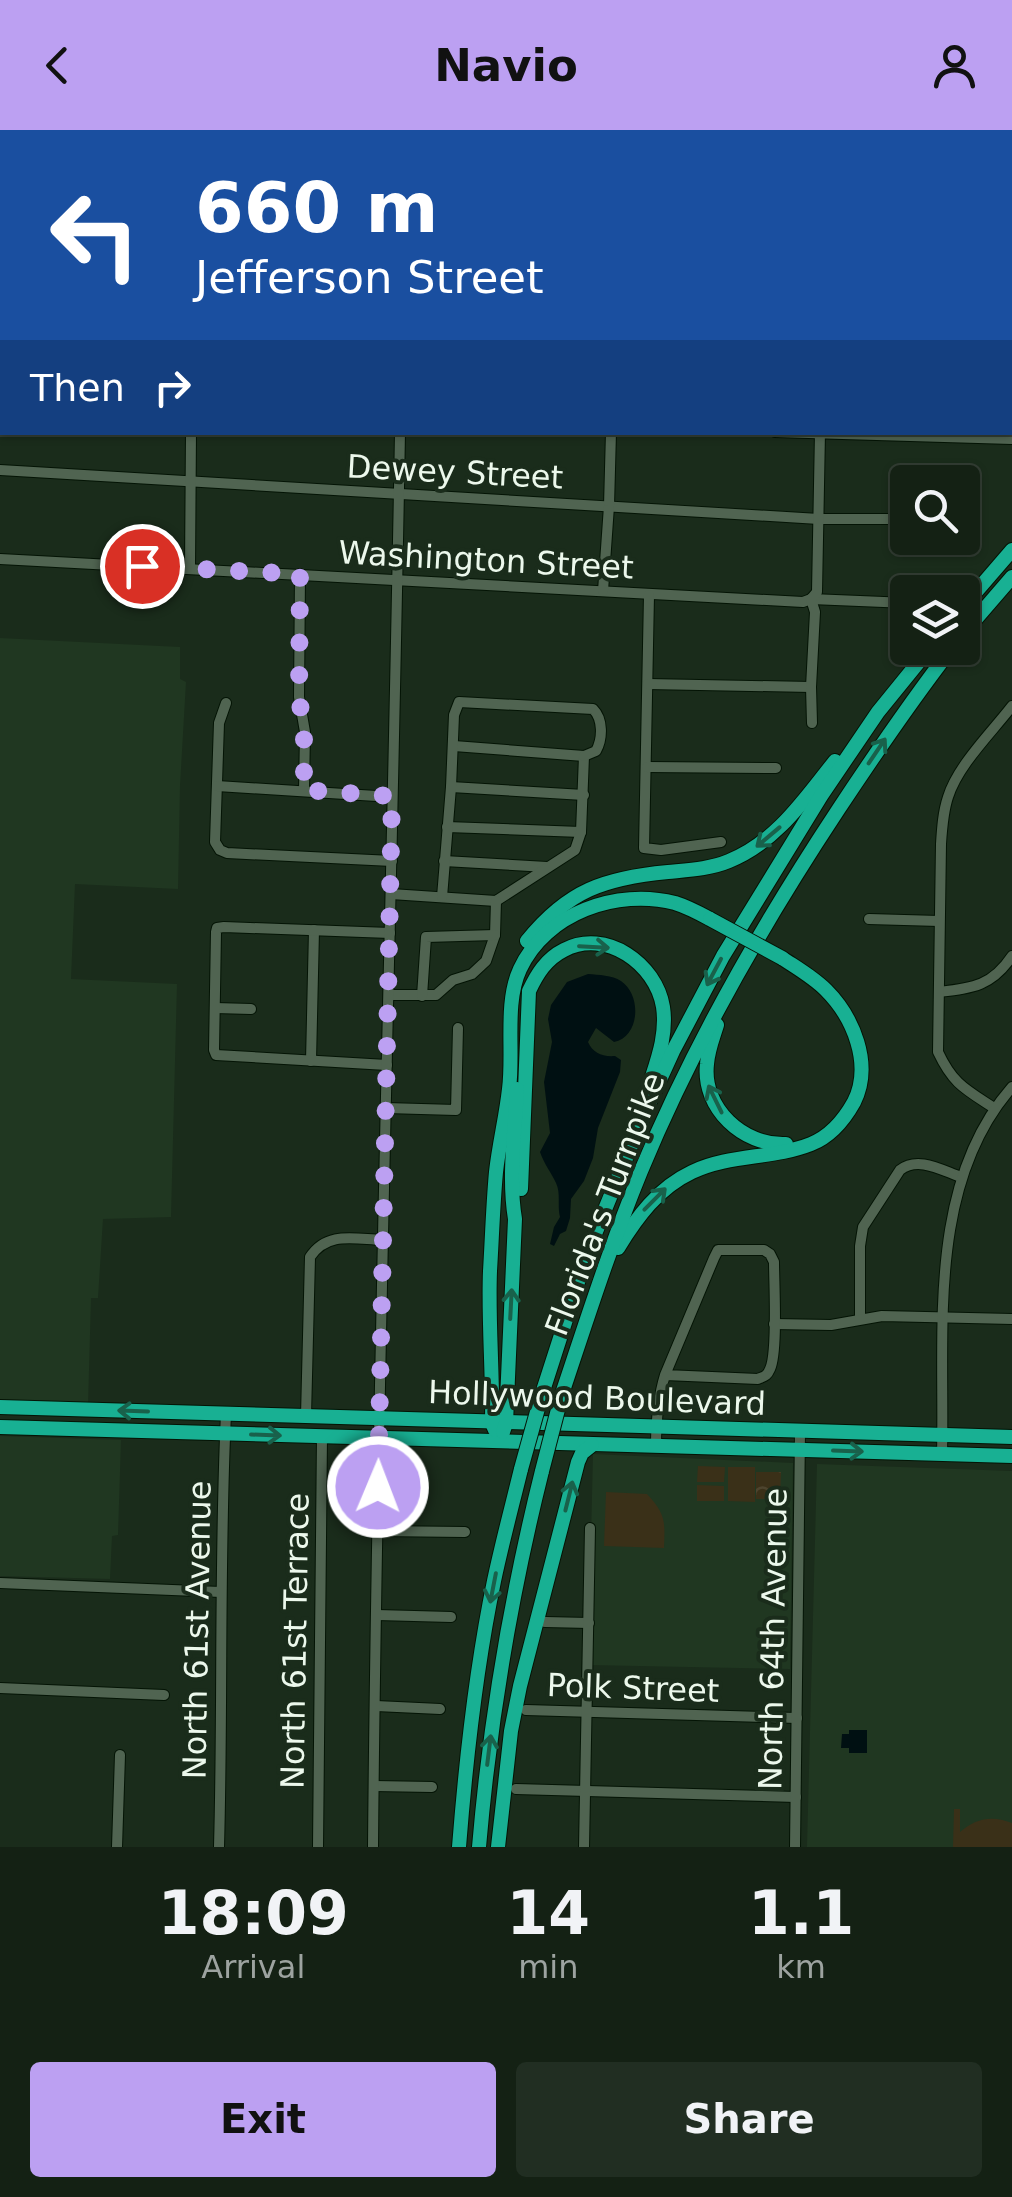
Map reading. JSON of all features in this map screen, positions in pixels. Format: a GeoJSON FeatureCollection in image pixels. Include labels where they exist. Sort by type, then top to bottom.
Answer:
{"type":"FeatureCollection","features":[{"type":"Feature","properties":{"kind":"highway"},"geometry":{"type":"LineString","coordinates":[[980,587],[1012,550]]}},
{"type":"Feature","properties":{"kind":"highway"},"geometry":{"type":"LineString","coordinates":[[980,614],[1012,576]]}},
{"type":"Feature","properties":{"kind":"highway","name":"Florida's Turnpike"},"geometry":{"type":"LineString","coordinates":[[459,1847],[469,1740],[495,1580],[542,1394],[588,1252],[673,1051],[723,956],[878,712],[916,665]]}},
{"type":"Feature","properties":{"kind":"highway","name":"Florida's Turnpike"},"geometry":{"type":"LineString","coordinates":[[479,1847],[490,1740],[514,1590],[562,1394],[620,1224],[662,1124],[732,982],[788,885],[909,703],[939,665]]}},
{"type":"Feature","properties":{"kind":"highway"},"geometry":{"type":"LineString","coordinates":[[504,1120],[506,985],[511,966],[544,920],[584,890],[608,880],[712,866],[752,850],[788,819],[856,733],[878,712]]}},
{"type":"Feature","properties":{"kind":"highway"},"geometry":{"type":"LineString","coordinates":[[499,1442],[490,1274],[496,1174],[510,1088],[513,989],[520,970],[543,936],[563,920],[587,908],[621,900],[677,904],[822,986],[850,1025],[857,1042],[861,1077],[849,1111],[829,1134],[812,1144],[723,1160],[668,1186],[633,1223],[600,1279]]}},
{"type":"Feature","properties":{"kind":"highway"},"geometry":{"type":"LineString","coordinates":[[499,1423],[507,1388],[521,991],[526,974],[545,942],[590,916],[620,907],[667,908],[708,922]]}},
{"type":"Feature","properties":{"kind":"highway"},"geometry":{"type":"LineString","coordinates":[[515,1219],[522,1177],[529,991],[536,974],[549,960],[583,944],[618,950],[635,958],[649,973],[663,1007],[662,1047],[619,1173]]}},
{"type":"Feature","properties":{"kind":"highway"},"geometry":{"type":"LineString","coordinates":[[732,982],[706,1065],[707,1086],[715,1105],[727,1120],[754,1139],[780,1145],[808,1140],[842,1114],[853,1090],[854,1055],[841,1022],[820,994],[779,961]]}},
{"type":"Feature","properties":{"kind":"highway"},"geometry":{"type":"LineString","coordinates":[[507,1388],[516,1408],[524,1414],[563,1424]]}},
{"type":"Feature","properties":{"kind":"highway","name":"Hollywood Boulevard"},"geometry":{"type":"LineString","coordinates":[[0,1408],[1012,1437]]}},
{"type":"Feature","properties":{"kind":"highway","name":"Hollywood Boulevard"},"geometry":{"type":"LineString","coordinates":[[0,1427],[1012,1456]]}},
{"type":"Feature","properties":{"kind":"highway"},"geometry":{"type":"LineString","coordinates":[[498,1847],[510,1732],[520,1686],[578,1462],[592,1445]]}},
{"type":"Feature","properties":{"kind":"street"},"geometry":{"type":"LineString","coordinates":[[190,569],[191,435]]}},
{"type":"Feature","properties":{"kind":"street"},"geometry":{"type":"LineString","coordinates":[[373,1847],[400,435]]}},
{"type":"Feature","properties":{"kind":"street"},"geometry":{"type":"LineString","coordinates":[[603,592],[611,435]]}},
{"type":"Feature","properties":{"kind":"street"},"geometry":{"type":"LineString","coordinates":[[812,723],[815,612],[811,599],[817,592],[820,435]]}},
{"type":"Feature","properties":{"kind":"street"},"geometry":{"type":"LineString","coordinates":[[868,435],[1012,438]]}},
{"type":"Feature","properties":{"kind":"street","name":"Dewey Street"},"geometry":{"type":"LineString","coordinates":[[0,470],[819,519],[890,520]]}},
{"type":"Feature","properties":{"kind":"street","name":"Washington Street"},"geometry":{"type":"LineString","coordinates":[[0,558],[649,595],[890,602]]}},
{"type":"Feature","properties":{"kind":"street"},"geometry":{"type":"LineString","coordinates":[[300,574],[299,697],[304,732],[304,790]]}},
{"type":"Feature","properties":{"kind":"street"},"geometry":{"type":"LineString","coordinates":[[649,595],[644,848],[660,850],[721,842]]}},
{"type":"Feature","properties":{"kind":"street"},"geometry":{"type":"LineString","coordinates":[[648,684],[811,686]]}},
{"type":"Feature","properties":{"kind":"street"},"geometry":{"type":"LineString","coordinates":[[442,897],[454,715],[459,702],[593,708],[600,716],[601,735],[596,751],[584,756],[454,746]]}},
{"type":"Feature","properties":{"kind":"street"},"geometry":{"type":"LineString","coordinates":[[226,704],[218,723],[215,842],[220,850],[392,860]]}},
{"type":"Feature","properties":{"kind":"street"},"geometry":{"type":"LineString","coordinates":[[994,1108],[957,1084],[938,1052],[941,844],[949,792],[1012,706]]}},
{"type":"Feature","properties":{"kind":"street"},"geometry":{"type":"LineString","coordinates":[[390,894],[496,901],[575,850],[581,832],[584,756]]}},
{"type":"Feature","properties":{"kind":"street"},"geometry":{"type":"LineString","coordinates":[[647,767],[776,768]]}},
{"type":"Feature","properties":{"kind":"street"},"geometry":{"type":"LineString","coordinates":[[218,786],[392,796]]}},
{"type":"Feature","properties":{"kind":"street"},"geometry":{"type":"LineString","coordinates":[[451,787],[584,795]]}},
{"type":"Feature","properties":{"kind":"street"},"geometry":{"type":"LineString","coordinates":[[447,827],[581,832]]}},
{"type":"Feature","properties":{"kind":"street"},"geometry":{"type":"LineString","coordinates":[[444,861],[550,867]]}},
{"type":"Feature","properties":{"kind":"street"},"geometry":{"type":"LineString","coordinates":[[390,995],[436,995],[453,980],[472,974],[486,961],[494,935],[496,901]]}},
{"type":"Feature","properties":{"kind":"street"},"geometry":{"type":"LineString","coordinates":[[869,919],[939,921]]}},
{"type":"Feature","properties":{"kind":"street"},"geometry":{"type":"LineString","coordinates":[[387,1064],[216,1055],[214,1008],[217,928],[390,933]]}},
{"type":"Feature","properties":{"kind":"street"},"geometry":{"type":"LineString","coordinates":[[311,1061],[314,930]]}},
{"type":"Feature","properties":{"kind":"street"},"geometry":{"type":"LineString","coordinates":[[422,996],[426,937],[494,935]]}},
{"type":"Feature","properties":{"kind":"street"},"geometry":{"type":"LineString","coordinates":[[939,992],[971,988],[991,980],[1012,956]]}},
{"type":"Feature","properties":{"kind":"street"},"geometry":{"type":"LineString","coordinates":[[214,1008],[250,1009]]}},
{"type":"Feature","properties":{"kind":"street"},"geometry":{"type":"LineString","coordinates":[[386,1108],[456,1110],[458,1028]]}},
{"type":"Feature","properties":{"kind":"street"},"geometry":{"type":"LineString","coordinates":[[942,1454],[949,1230],[961,1177],[994,1108],[1012,1086]]}},
{"type":"Feature","properties":{"kind":"street"},"geometry":{"type":"LineString","coordinates":[[860,1318],[863,1227],[900,1170],[908,1164],[920,1163],[961,1177]]}},
{"type":"Feature","properties":{"kind":"street"},"geometry":{"type":"LineString","coordinates":[[306,1416],[310,1257],[317,1247],[331,1239],[382,1240]]}},
{"type":"Feature","properties":{"kind":"street"},"geometry":{"type":"LineString","coordinates":[[656,1446],[658,1401],[666,1375],[718,1250],[764,1250],[770,1254],[774,1262],[774,1324],[772,1366],[767,1375],[758,1379],[666,1375]]}},
{"type":"Feature","properties":{"kind":"street"},"geometry":{"type":"LineString","coordinates":[[774,1324],[832,1326],[882,1316],[1012,1319]]}},
{"type":"Feature","properties":{"kind":"street","name":"North 61st Avenue"},"geometry":{"type":"LineString","coordinates":[[220,1847],[226,1414]]}},
{"type":"Feature","properties":{"kind":"street","name":"North 64th Avenue"},"geometry":{"type":"LineString","coordinates":[[795,1847],[800,1432]]}},
{"type":"Feature","properties":{"kind":"street","name":"North 61st Terrace"},"geometry":{"type":"LineString","coordinates":[[318,1847],[322,1436]]}},
{"type":"Feature","properties":{"kind":"street"},"geometry":{"type":"LineString","coordinates":[[584,1847],[590,1528]]}},
{"type":"Feature","properties":{"kind":"street"},"geometry":{"type":"LineString","coordinates":[[377,1532],[465,1532]]}},
{"type":"Feature","properties":{"kind":"street"},"geometry":{"type":"LineString","coordinates":[[0,1584],[221,1592]]}},
{"type":"Feature","properties":{"kind":"street"},"geometry":{"type":"LineString","coordinates":[[377,1615],[452,1617]]}},
{"type":"Feature","properties":{"kind":"street"},"geometry":{"type":"LineString","coordinates":[[544,1622],[589,1623]]}},
{"type":"Feature","properties":{"kind":"street"},"geometry":{"type":"LineString","coordinates":[[0,1688],[164,1695]]}},
{"type":"Feature","properties":{"kind":"street"},"geometry":{"type":"LineString","coordinates":[[376,1706],[440,1710]]}},
{"type":"Feature","properties":{"kind":"street","name":"Polk Street"},"geometry":{"type":"LineString","coordinates":[[526,1710],[797,1718]]}},
{"type":"Feature","properties":{"kind":"street"},"geometry":{"type":"LineString","coordinates":[[117,1847],[120,1755]]}},
{"type":"Feature","properties":{"kind":"street"},"geometry":{"type":"LineString","coordinates":[[374,1786],[432,1788]]}},
{"type":"Feature","properties":{"kind":"street"},"geometry":{"type":"LineString","coordinates":[[516,1789],[796,1798]]}},
{"type":"Feature","properties":{"kind":"shaded area"},"geometry":{"type":"Polygon","coordinates":[[[0,638],[180,647],[180,679],[186,682],[178,889],[75,884],[71,979],[177,984],[171,1217],[103,1219],[98,1298],[91,1298],[88,1406],[0,1403],[0,638]]]}},
{"type":"Feature","properties":{"kind":"shaded area"},"geometry":{"type":"Polygon","coordinates":[[[588,974],[610,976],[628,987],[635,1015],[623,1039],[614,1042],[596,1028],[588,1042],[598,1054],[621,1060],[620,1072],[598,1128],[593,1158],[571,1199],[566,1231],[554,1246],[550,1244],[560,1217],[558,1191],[540,1152],[550,1133],[544,1082],[552,1042],[548,1019],[551,1005],[567,982],[588,974]]]}},
{"type":"Feature","properties":{"kind":"shaded area"},"geometry":{"type":"Polygon","coordinates":[[[0,1436],[121,1440],[118,1535],[112,1536],[110,1579],[0,1576],[0,1436]]]}},
{"type":"Feature","properties":{"kind":"shaded area"},"geometry":{"type":"Polygon","coordinates":[[[593,1454],[793,1463],[790,1669],[588,1665],[593,1454]]]}},
{"type":"Feature","properties":{"kind":"shaded area"},"geometry":{"type":"Polygon","coordinates":[[[817,1464],[1012,1471],[1012,1847],[807,1847],[817,1464]]]}},
{"type":"Feature","properties":{"kind":"shaded area"},"geometry":{"type":"Polygon","coordinates":[[[849,1730],[867,1730],[867,1753],[849,1753],[849,1748],[841,1748],[842,1734],[849,1734],[849,1730]]]}},
{"type":"Feature","properties":{"kind":"green space"},"geometry":{"type":"Polygon","coordinates":[[[698,1466],[725,1467],[724,1482],[697,1482],[698,1466]]]}},
{"type":"Feature","properties":{"kind":"green space"},"geometry":{"type":"Polygon","coordinates":[[[728,1467],[755,1467],[755,1502],[728,1501],[728,1467]]]}},
{"type":"Feature","properties":{"kind":"green space"},"geometry":{"type":"Polygon","coordinates":[[[756,1472],[781,1472],[780,1499],[756,1499],[756,1472]]]}},
{"type":"Feature","properties":{"kind":"green space"},"geometry":{"type":"Polygon","coordinates":[[[697,1485],[724,1486],[724,1501],[697,1501],[697,1485]]]}},
{"type":"Feature","properties":{"kind":"green space"},"geometry":{"type":"Polygon","coordinates":[[[606,1492],[647,1494],[663,1519],[664,1548],[604,1546],[606,1492]]]}},
{"type":"Feature","properties":{"kind":"green space"},"geometry":{"type":"Polygon","coordinates":[[[954,1809],[960,1809],[960,1832],[984,1819],[1012,1823],[1012,1847],[953,1847],[954,1809]]]}},
{"type":"Feature","properties":{"kind":"route"},"geometry":{"type":"LineString","coordinates":[[142,566],[300,574],[299,697],[304,732],[304,790],[392,796],[378,1487]]}}]}
